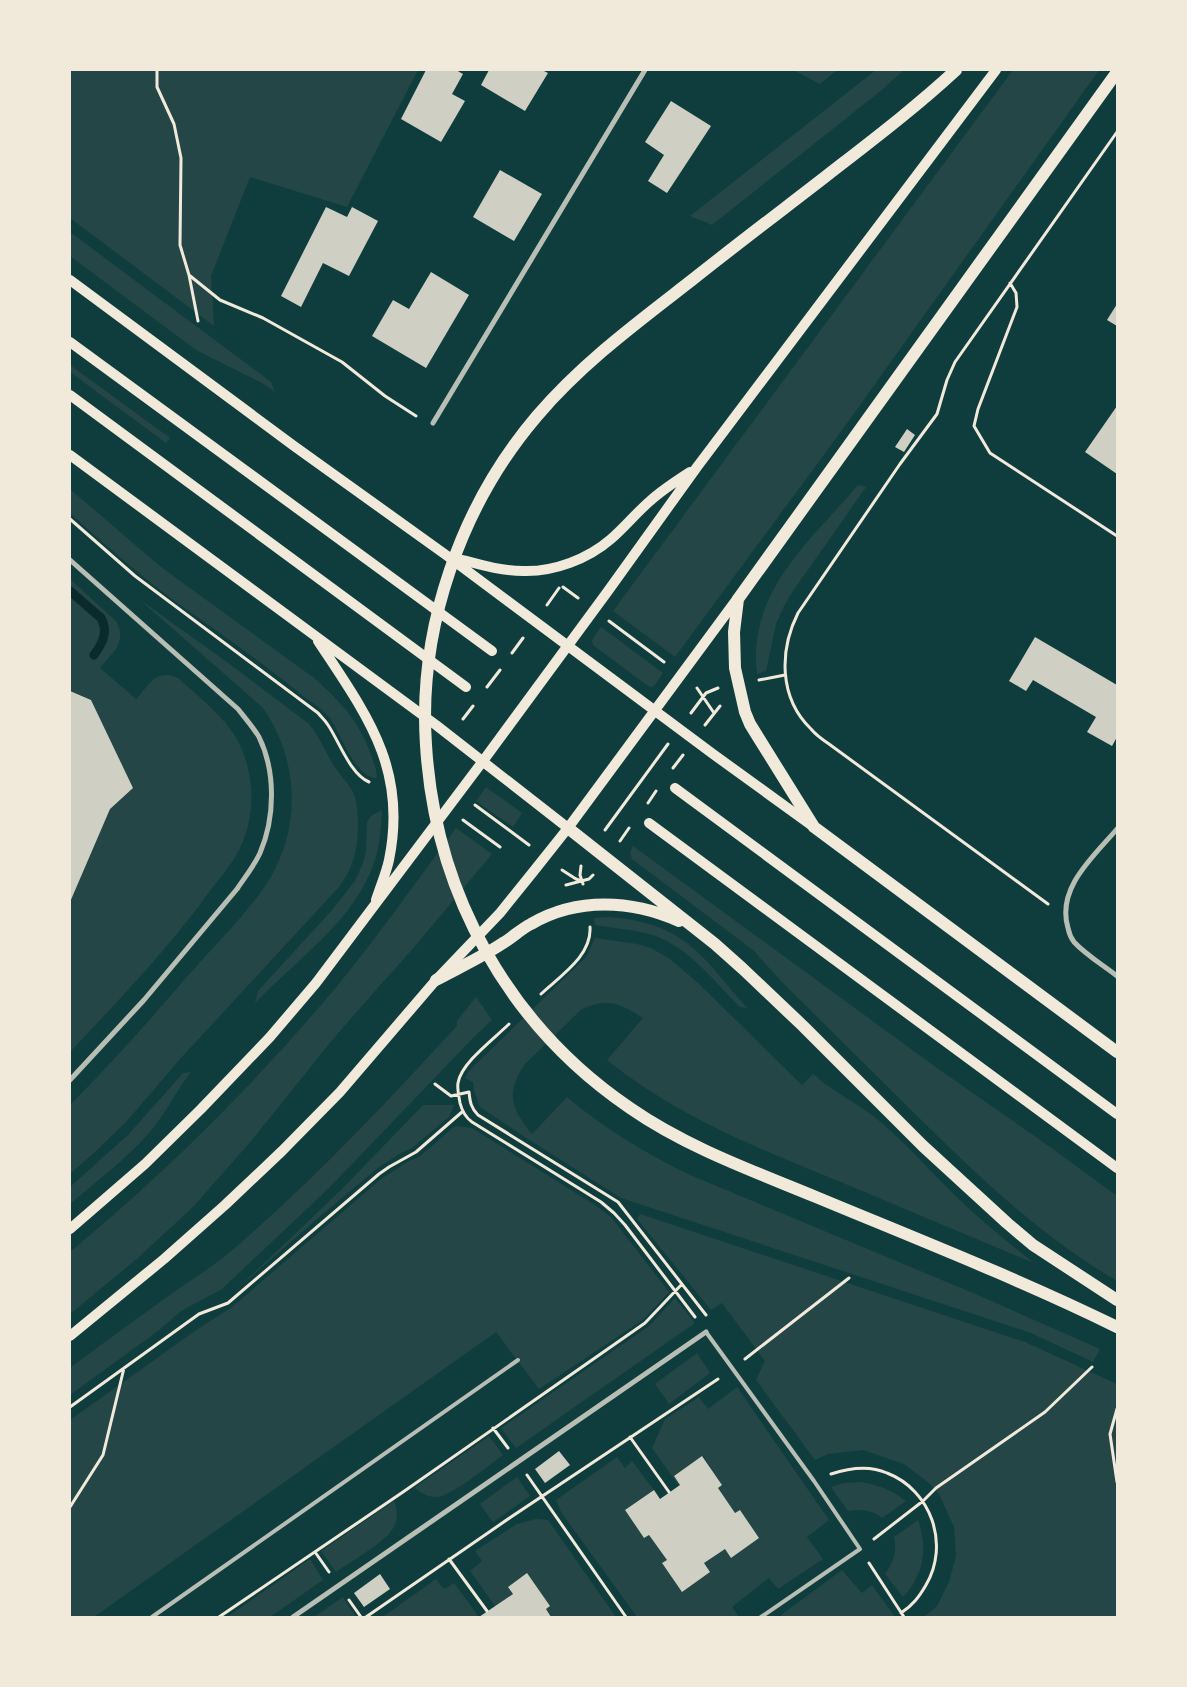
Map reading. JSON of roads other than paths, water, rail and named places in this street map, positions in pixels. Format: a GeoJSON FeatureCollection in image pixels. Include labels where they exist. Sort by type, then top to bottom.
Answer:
{"type":"FeatureCollection","features":[{"type":"Feature","properties":{"kind":"main road"},"geometry":{"type":"LineString","coordinates":[[956,70],[904,116],[620,336],[559,392],[518,439],[490,481],[472,516],[443,592],[433,638],[427,683],[424,724],[427,765],[433,808],[444,852],[455,888],[469,922],[490,960],[515,998],[569,1060],[630,1109],[696,1145],[949,1252],[1117,1327]]}},
{"type":"Feature","properties":{"kind":"main road"},"geometry":{"type":"LineString","coordinates":[[70,1229],[145,1164],[243,1066],[316,983],[483,762],[697,467],[996,70]]}},
{"type":"Feature","properties":{"kind":"main road"},"geometry":{"type":"LineString","coordinates":[[70,1336],[164,1259],[282,1151],[340,1092],[436,980],[500,913],[568,828],[738,599],[1117,72]]}},
{"type":"Feature","properties":{"kind":"main road"},"geometry":{"type":"LineString","coordinates":[[70,280],[294,446],[446,555],[1117,1052]]}},
{"type":"Feature","properties":{"kind":"main road"},"geometry":{"type":"LineString","coordinates":[[70,342],[492,651]]}},
{"type":"Feature","properties":{"kind":"main road"},"geometry":{"type":"LineString","coordinates":[[70,395],[466,687]]}},
{"type":"Feature","properties":{"kind":"main road"},"geometry":{"type":"LineString","coordinates":[[70,455],[483,762],[697,930],[743,969],[923,1146],[1007,1223],[1033,1245],[1117,1300]]}},
{"type":"Feature","properties":{"kind":"main road"},"geometry":{"type":"LineString","coordinates":[[446,555],[490,567],[523,571],[545,569],[575,561],[606,543],[648,502],[697,467]]}},
{"type":"Feature","properties":{"kind":"main road"},"geometry":{"type":"LineString","coordinates":[[738,599],[734,632],[735,668],[745,712],[750,724],[814,827]]}},
{"type":"Feature","properties":{"kind":"main road"},"geometry":{"type":"LineString","coordinates":[[313,634],[370,722],[382,749],[391,781],[394,808],[389,861],[372,911]]}},
{"type":"Feature","properties":{"kind":"main road"},"geometry":{"type":"LineString","coordinates":[[675,788],[1117,1114]]}},
{"type":"Feature","properties":{"kind":"main road"},"geometry":{"type":"LineString","coordinates":[[649,823],[1117,1168]]}},
{"type":"Feature","properties":{"kind":"main road"},"geometry":{"type":"LineString","coordinates":[[436,980],[504,943],[532,923],[557,912],[580,906],[603,904],[636,907],[665,916],[697,930]]}},
{"type":"Feature","properties":{"kind":"street"},"geometry":{"type":"LineString","coordinates":[[433,423],[645,70]]}},
{"type":"Feature","properties":{"kind":"street"},"geometry":{"type":"LineString","coordinates":[[70,560],[238,710],[258,737],[270,772],[272,794],[266,837],[260,853],[242,883],[144,1000],[70,1080]]}},
{"type":"Feature","properties":{"kind":"street"},"geometry":{"type":"LineString","coordinates":[[1117,829],[1083,868],[1076,879],[1068,893],[1065,916],[1069,933],[1073,940],[1080,948],[1117,976]]}},
{"type":"Feature","properties":{"kind":"street"},"geometry":{"type":"LineString","coordinates":[[293,1617],[706,1332]]}},
{"type":"Feature","properties":{"kind":"lane"},"geometry":{"type":"LineString","coordinates":[[706,1332],[814,1481],[860,1549],[761,1617]]}},
{"type":"Feature","properties":{"kind":"lane"},"geometry":{"type":"LineString","coordinates":[[152,1617],[518,1360]]}},
{"type":"Feature","properties":{"kind":"waterway"},"geometry":{"type":"LineString","coordinates":[[70,591],[101,618],[103,623],[104,638],[94,655]]}}]}
